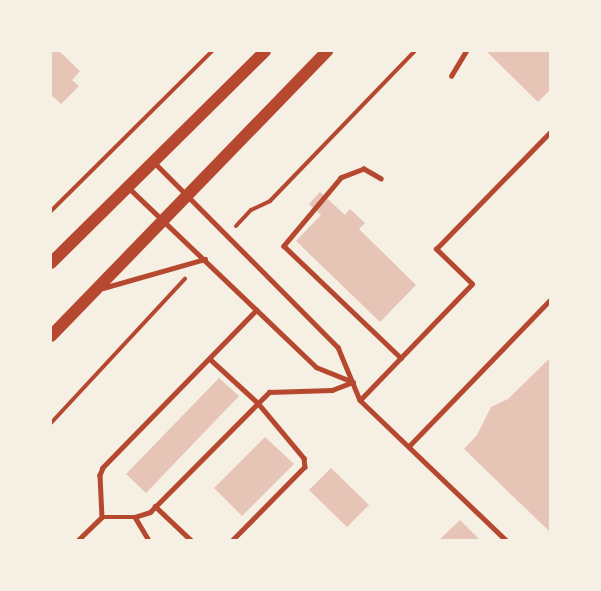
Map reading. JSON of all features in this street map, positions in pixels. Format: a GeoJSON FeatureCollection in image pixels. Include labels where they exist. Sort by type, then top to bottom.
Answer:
{"type":"FeatureCollection","features":[{"type":"Feature","properties":{"kind":"main road"},"geometry":{"type":"LineString","coordinates":[[51,263],[155,163],[265,51]]}},
{"type":"Feature","properties":{"kind":"main road"},"geometry":{"type":"LineString","coordinates":[[51,336],[327,51]]}},
{"type":"Feature","properties":{"kind":"lane"},"geometry":{"type":"LineString","coordinates":[[451,76],[465,51]]}},
{"type":"Feature","properties":{"kind":"lane"},"geometry":{"type":"LineString","coordinates":[[360,400],[472,284],[436,249],[550,132]]}},
{"type":"Feature","properties":{"kind":"lane"},"geometry":{"type":"LineString","coordinates":[[155,163],[338,347],[360,400],[506,540]]}},
{"type":"Feature","properties":{"kind":"lane"},"geometry":{"type":"LineString","coordinates":[[381,179],[364,169],[341,178],[284,246],[401,358]]}},
{"type":"Feature","properties":{"kind":"lane"},"geometry":{"type":"LineString","coordinates":[[129,188],[316,367],[353,382]]}},
{"type":"Feature","properties":{"kind":"lane"},"geometry":{"type":"LineString","coordinates":[[95,290],[205,259]]}},
{"type":"Feature","properties":{"kind":"lane"},"geometry":{"type":"LineString","coordinates":[[409,447],[550,300]]}},
{"type":"Feature","properties":{"kind":"lane"},"geometry":{"type":"LineString","coordinates":[[102,517],[100,475],[103,468],[257,310]]}},
{"type":"Feature","properties":{"kind":"lane"},"geometry":{"type":"LineString","coordinates":[[210,358],[258,403],[300,448],[304,467],[234,540]]}},
{"type":"Feature","properties":{"kind":"lane"},"geometry":{"type":"LineString","coordinates":[[78,540],[102,517],[135,517],[156,506],[258,403],[273,391],[332,390],[353,382]]}},
{"type":"Feature","properties":{"kind":"lane"},"geometry":{"type":"LineString","coordinates":[[156,506],[191,540]]}},
{"type":"Feature","properties":{"kind":"lane"},"geometry":{"type":"LineString","coordinates":[[135,517],[149,540]]}},
{"type":"Feature","properties":{"kind":"path"},"geometry":{"type":"LineString","coordinates":[[51,211],[212,51]]}},
{"type":"Feature","properties":{"kind":"path"},"geometry":{"type":"LineString","coordinates":[[251,210],[270,201],[415,51]]}},
{"type":"Feature","properties":{"kind":"path"},"geometry":{"type":"LineString","coordinates":[[51,423],[182,282]]}},
{"type":"Feature","properties":{"kind":"building"},"geometry":{"type":"Polygon","coordinates":[[[51,51],[59,51],[80,71],[72,80],[79,86],[61,104],[51,95],[51,51]]]}},
{"type":"Feature","properties":{"kind":"building"},"geometry":{"type":"Polygon","coordinates":[[[486,51],[550,51],[550,90],[538,102],[486,51]]]}},
{"type":"Feature","properties":{"kind":"building"},"geometry":{"type":"Polygon","coordinates":[[[320,192],[345,215],[350,209],[365,223],[359,229],[416,285],[380,322],[296,241],[321,215],[309,204],[320,192]]]}},
{"type":"Feature","properties":{"kind":"building"},"geometry":{"type":"Polygon","coordinates":[[[550,358],[549,531],[464,449],[477,435],[491,407],[508,399],[550,358]]]}},
{"type":"Feature","properties":{"kind":"building"},"geometry":{"type":"Polygon","coordinates":[[[219,378],[239,396],[146,493],[126,474],[219,378]]]}},
{"type":"Feature","properties":{"kind":"building"},"geometry":{"type":"Polygon","coordinates":[[[265,437],[294,464],[242,516],[214,488],[265,437]]]}},
{"type":"Feature","properties":{"kind":"building"},"geometry":{"type":"Polygon","coordinates":[[[331,468],[369,505],[347,527],[309,490],[331,468]]]}},
{"type":"Feature","properties":{"kind":"building"},"geometry":{"type":"Polygon","coordinates":[[[460,520],[480,540],[439,540],[460,520]]]}}]}
